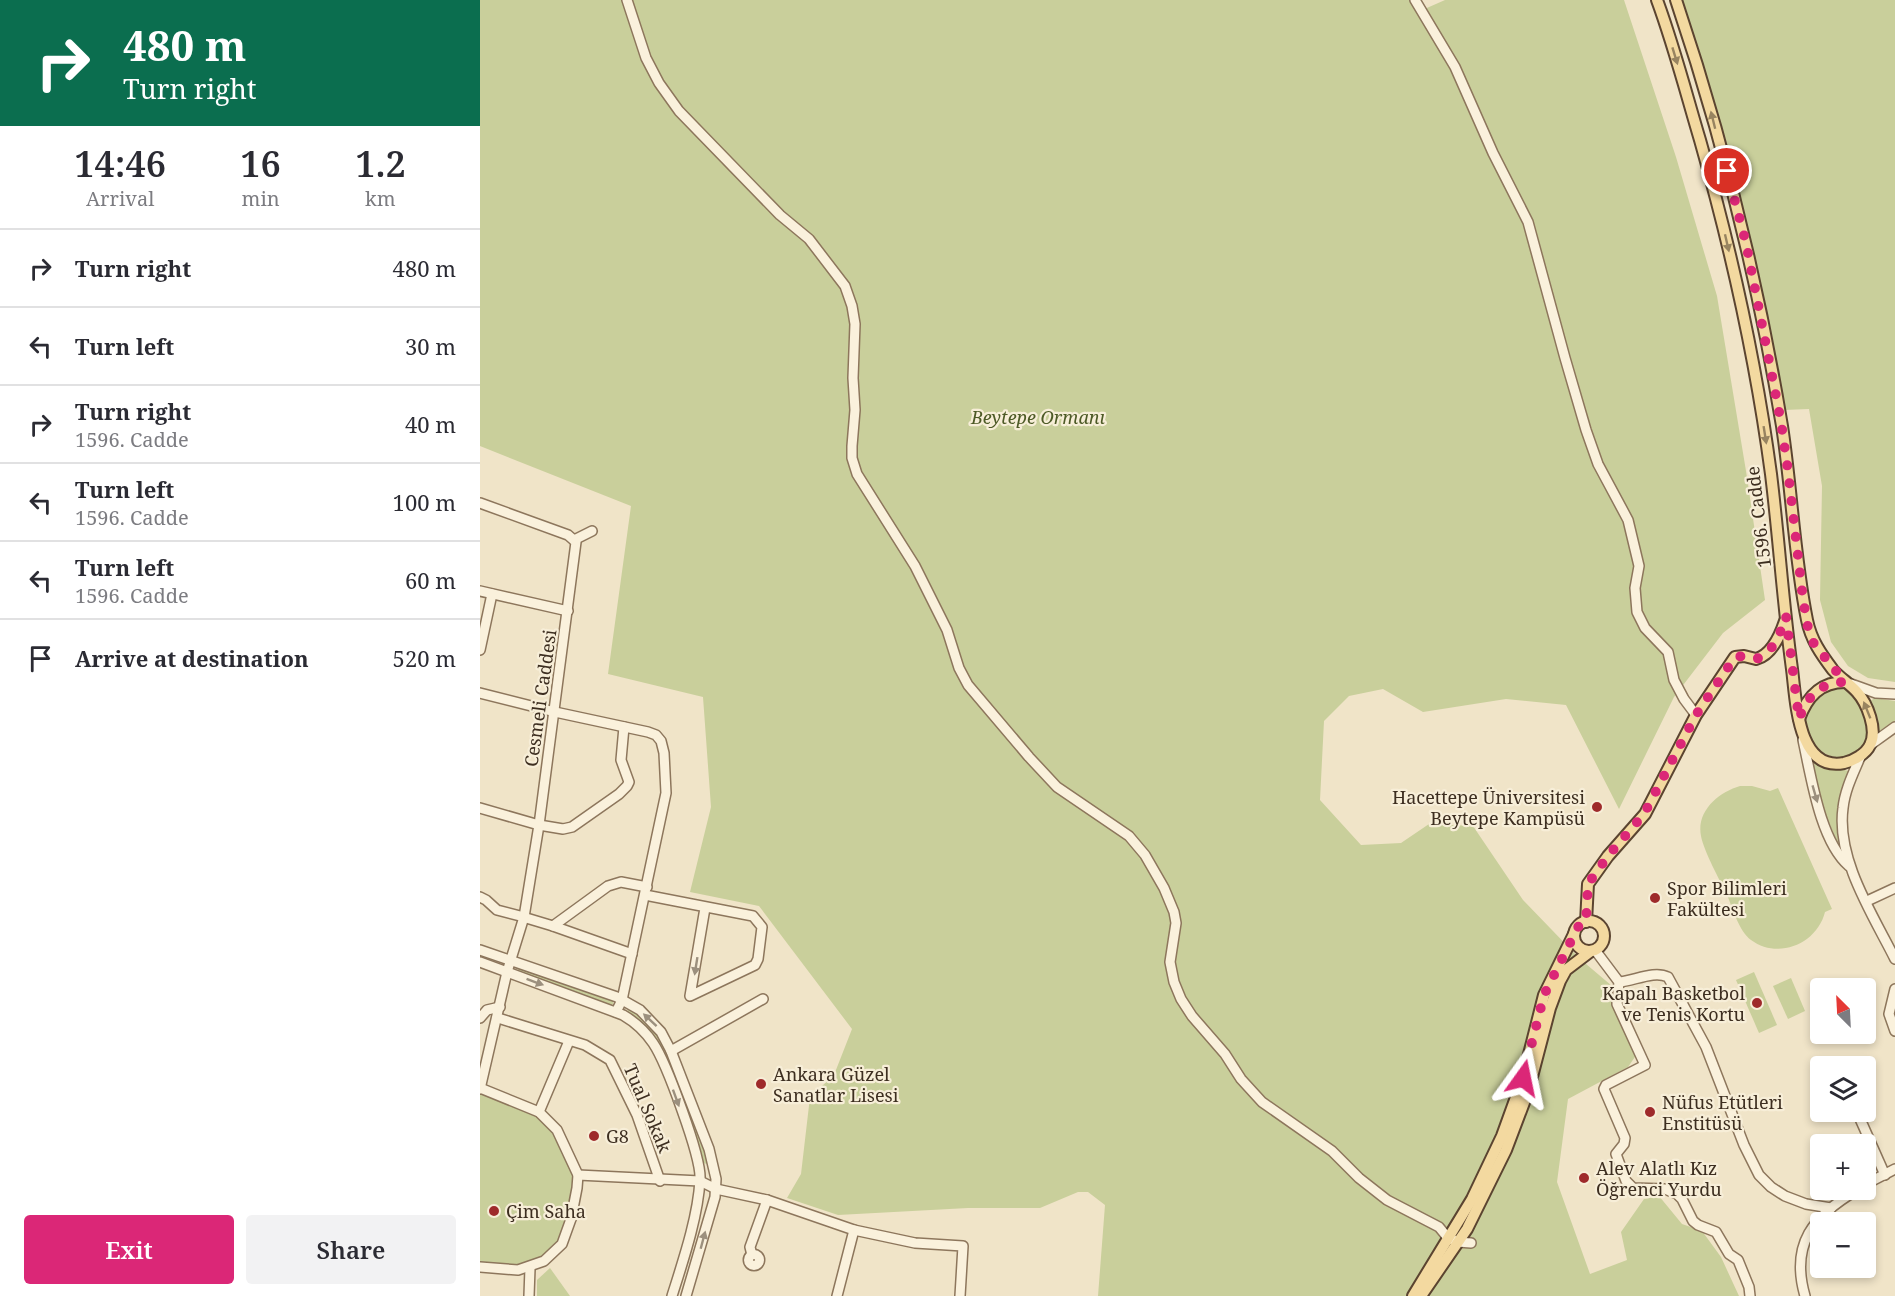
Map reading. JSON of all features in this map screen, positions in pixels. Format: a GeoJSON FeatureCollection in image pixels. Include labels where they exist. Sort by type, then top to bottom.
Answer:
{"type":"FeatureCollection","features":[{"type":"Feature","properties":{"kind":"main road","name":"1596. Cadde"},"geometry":{"type":"LineString","coordinates":[[1657,0],[1691,105],[1716,197],[1750,349],[1770,473],[1802,737]]}},
{"type":"Feature","properties":{"kind":"main road","name":"1596. Cadde"},"geometry":{"type":"LineString","coordinates":[[1676,0],[1708,100],[1748,253],[1781,422],[1808,628],[1814,644],[1845,682],[1855,689],[1868,711],[1872,728],[1870,745],[1861,755]]}},
{"type":"Feature","properties":{"kind":"main road"},"geometry":{"type":"LineString","coordinates":[[1586,922],[1588,884],[1608,856],[1644,814],[1696,715],[1735,657],[1744,656],[1756,659],[1765,654],[1781,633],[1786,616]]}},
{"type":"Feature","properties":{"kind":"main road"},"geometry":{"type":"LineString","coordinates":[[1799,719],[1807,700],[1816,690],[1829,684],[1845,682]]}},
{"type":"Feature","properties":{"kind":"main road"},"geometry":{"type":"LineString","coordinates":[[1802,737],[1814,754],[1828,762],[1847,762],[1861,755]]}},
{"type":"Feature","properties":{"kind":"main road"},"geometry":{"type":"LineString","coordinates":[[1413,1296],[1456,1236],[1502,1136],[1523,1078],[1544,995],[1578,927],[1586,922],[1596,923],[1603,930],[1603,944],[1566,970],[1560,981],[1550,1008],[1528,1092],[1506,1150],[1456,1236],[1421,1296]]}},
{"type":"Feature","properties":{"kind":"main road"},"geometry":{"type":"LineString","coordinates":[[1574,934],[1578,946],[1586,951],[1593,951]]}},
{"type":"Feature","properties":{"kind":"street"},"geometry":{"type":"LineString","coordinates":[[627,0],[646,58],[659,83],[679,111],[780,215],[809,239],[845,286],[855,324],[853,378],[855,410],[852,458],[857,474],[915,566],[947,630],[959,668],[968,685],[1057,787],[1129,836],[1145,855],[1164,888],[1174,912],[1176,923],[1170,962],[1180,999],[1225,1054],[1241,1079],[1262,1102],[1332,1151],[1359,1178],[1387,1200],[1456,1236]]}},
{"type":"Feature","properties":{"kind":"street"},"geometry":{"type":"LineString","coordinates":[[1415,0],[1455,67],[1493,153],[1528,222],[1586,430],[1598,464],[1628,520],[1639,566],[1635,588],[1637,612],[1645,628],[1668,652],[1674,680],[1696,715]]}},
{"type":"Feature","properties":{"kind":"street"},"geometry":{"type":"LineString","coordinates":[[480,503],[574,540],[592,531]]}},
{"type":"Feature","properties":{"kind":"street","name":"Cesmeli Caddesi"},"geometry":{"type":"LineString","coordinates":[[480,1089],[510,960],[523,917],[540,825],[568,611],[576,542],[574,540]]}},
{"type":"Feature","properties":{"kind":"street"},"geometry":{"type":"LineString","coordinates":[[480,591],[568,611]]}},
{"type":"Feature","properties":{"kind":"street"},"geometry":{"type":"LineString","coordinates":[[480,650],[492,594]]}},
{"type":"Feature","properties":{"kind":"street"},"geometry":{"type":"LineString","coordinates":[[1845,682],[1876,693],[1895,694]]}},
{"type":"Feature","properties":{"kind":"street"},"geometry":{"type":"LineString","coordinates":[[480,693],[656,735],[661,741],[664,753],[666,793],[622,1000],[616,1012]]}},
{"type":"Feature","properties":{"kind":"street"},"geometry":{"type":"LineString","coordinates":[[480,808],[540,825],[563,829],[572,827],[627,786],[629,782],[621,760],[624,727]]}},
{"type":"Feature","properties":{"kind":"street"},"geometry":{"type":"LineString","coordinates":[[1870,745],[1895,727]]}},
{"type":"Feature","properties":{"kind":"street","name":"1596. Cadde"},"geometry":{"type":"LineString","coordinates":[[1802,737],[1815,797],[1830,838],[1851,867]]}},
{"type":"Feature","properties":{"kind":"street","name":"1596. Cadde"},"geometry":{"type":"LineString","coordinates":[[1861,755],[1847,788],[1843,808],[1842,834],[1851,867],[1895,959]]}},
{"type":"Feature","properties":{"kind":"street"},"geometry":{"type":"LineString","coordinates":[[553,926],[608,886],[621,882],[705,908],[753,916],[762,927],[758,959],[755,965],[690,996],[705,908]]}},
{"type":"Feature","properties":{"kind":"street"},"geometry":{"type":"LineString","coordinates":[[1867,902],[1895,888]]}},
{"type":"Feature","properties":{"kind":"street"},"geometry":{"type":"LineString","coordinates":[[480,897],[497,910],[553,926],[632,954]]}},
{"type":"Feature","properties":{"kind":"street"},"geometry":{"type":"LineString","coordinates":[[480,950],[622,1000],[640,1011],[662,1032],[712,1157],[716,1189],[686,1296]]}},
{"type":"Feature","properties":{"kind":"street"},"geometry":{"type":"LineString","coordinates":[[1593,951],[1619,982],[1617,1004],[1645,1065],[1606,1085],[1604,1089],[1624,1138],[1624,1144],[1616,1154],[1616,1159],[1629,1185],[1633,1188],[1665,1189],[1677,1194],[1693,1221],[1716,1232],[1729,1254],[1738,1260],[1749,1287],[1750,1296]]}},
{"type":"Feature","properties":{"kind":"street"},"geometry":{"type":"LineString","coordinates":[[480,962],[616,1012],[639,1027],[660,1054],[697,1155],[700,1181],[690,1231],[672,1296]]}},
{"type":"Feature","properties":{"kind":"street"},"geometry":{"type":"LineString","coordinates":[[1619,982],[1654,975],[1668,977],[1706,1047],[1744,1145],[1760,1175],[1785,1197],[1806,1204],[1831,1208]]}},
{"type":"Feature","properties":{"kind":"street"},"geometry":{"type":"LineString","coordinates":[[1895,989],[1889,1014],[1895,1031]]}},
{"type":"Feature","properties":{"kind":"street"},"geometry":{"type":"LineString","coordinates":[[671,1051],[763,999]]}},
{"type":"Feature","properties":{"kind":"street"},"geometry":{"type":"LineString","coordinates":[[480,1017],[487,1010],[500,1007]]}},
{"type":"Feature","properties":{"kind":"street","name":"Tual Sokak"},"geometry":{"type":"LineString","coordinates":[[498,1018],[585,1045],[610,1060],[637,1115],[660,1180]]}},
{"type":"Feature","properties":{"kind":"street"},"geometry":{"type":"LineString","coordinates":[[539,1112],[569,1041]]}},
{"type":"Feature","properties":{"kind":"street"},"geometry":{"type":"LineString","coordinates":[[480,1089],[539,1112],[557,1130],[578,1174],[578,1188],[571,1219],[562,1244],[544,1261],[530,1268],[518,1270],[480,1267]]}},
{"type":"Feature","properties":{"kind":"street"},"geometry":{"type":"LineString","coordinates":[[1861,1122],[1885,1175]]}},
{"type":"Feature","properties":{"kind":"street"},"geometry":{"type":"LineString","coordinates":[[1876,1179],[1895,1169]]}},
{"type":"Feature","properties":{"kind":"street"},"geometry":{"type":"LineString","coordinates":[[578,1174],[700,1181],[716,1189],[766,1200],[854,1230],[915,1243],[963,1246],[960,1296]]}},
{"type":"Feature","properties":{"kind":"street"},"geometry":{"type":"LineString","coordinates":[[752,1255],[750,1247],[766,1200]]}},
{"type":"Feature","properties":{"kind":"street"},"geometry":{"type":"LineString","coordinates":[[1805,1296],[1801,1283],[1799,1257],[1804,1241],[1831,1208],[1843,1200]]}},
{"type":"Feature","properties":{"kind":"street"},"geometry":{"type":"LineString","coordinates":[[837,1296],[854,1230]]}},
{"type":"Feature","properties":{"kind":"street"},"geometry":{"type":"LineString","coordinates":[[529,1296],[530,1268]]}},
{"type":"Feature","properties":{"kind":"green space","name":"Beytepe Ormanı"},"geometry":{"type":"Polygon","coordinates":[[[480,0],[1415,0],[1420,11],[1445,0],[1624,0],[1676,157],[1717,296],[1765,600],[1723,633],[1674,697],[1619,809],[1566,705],[1506,699],[1423,712],[1383,689],[1349,696],[1324,721],[1320,800],[1361,845],[1401,843],[1429,824],[1473,826],[1523,900],[1579,958],[1612,986],[1610,995],[1637,1054],[1628,1067],[1568,1099],[1557,1182],[1590,1274],[1627,1260],[1621,1232],[1644,1199],[1659,1196],[1682,1224],[1702,1231],[1721,1257],[1739,1296],[1098,1296],[1105,1205],[1088,1192],[1078,1192],[1040,1208],[968,1208],[838,1215],[787,1198],[801,1174],[810,1097],[834,1075],[852,1029],[759,906],[690,892],[711,807],[703,697],[608,674],[631,506],[480,446],[480,0]]]}},
{"type":"Feature","properties":{"kind":"green space"},"geometry":{"type":"Polygon","coordinates":[[[1681,0],[1895,0],[1895,682],[1868,678],[1848,666],[1831,642],[1820,600],[1822,486],[1809,409],[1784,410],[1734,169],[1698,47],[1681,0]]]}},
{"type":"Feature","properties":{"kind":"green space"},"geometry":{"type":"Polygon","coordinates":[[[1841,686],[1859,704],[1867,721],[1868,730],[1864,745],[1853,754],[1841,757],[1819,750],[1811,741],[1806,729],[1806,717],[1819,693],[1825,689],[1841,686]]]}},
{"type":"Feature","properties":{"kind":"green space"},"geometry":{"type":"Polygon","coordinates":[[[1875,698],[1895,701],[1895,721],[1876,733],[1877,724],[1870,701],[1875,698]]]}},
{"type":"Feature","properties":{"kind":"green space"},"geometry":{"type":"Polygon","coordinates":[[[1810,760],[1831,768],[1850,771],[1842,790],[1838,809],[1838,828],[1842,848],[1827,818],[1810,760]]]}},
{"type":"Feature","properties":{"kind":"green space"},"geometry":{"type":"Polygon","coordinates":[[[1740,786],[1752,786],[1770,791],[1778,788],[1832,909],[1825,912],[1814,933],[1795,946],[1773,949],[1762,946],[1747,936],[1703,843],[1700,827],[1706,811],[1717,798],[1740,786]]]}},
{"type":"Feature","properties":{"kind":"green space"},"geometry":{"type":"Polygon","coordinates":[[[519,968],[613,1000],[613,1004],[517,971],[519,968]]]}},
{"type":"Feature","properties":{"kind":"green space","name":"Kapalı Basketbol ve Tenis Kortu"},"geometry":{"type":"Polygon","coordinates":[[[1754,972],[1777,1025],[1759,1033],[1736,980],[1754,972]]]}},
{"type":"Feature","properties":{"kind":"green space"},"geometry":{"type":"Polygon","coordinates":[[[1791,978],[1805,1011],[1788,1019],[1773,986],[1791,978]]]}},
{"type":"Feature","properties":{"kind":"green space"},"geometry":{"type":"Polygon","coordinates":[[[629,1009],[644,1019],[663,1039],[704,1145],[707,1164],[703,1163],[659,1045],[652,1034],[628,1014],[629,1009]]]}},
{"type":"Feature","properties":{"kind":"green space"},"geometry":{"type":"Polygon","coordinates":[[[480,1088],[539,1112],[557,1130],[578,1175],[562,1244],[530,1268],[480,1267],[480,1088]]]}},
{"type":"Feature","properties":{"kind":"green space"},"geometry":{"type":"Polygon","coordinates":[[[550,1268],[570,1296],[537,1296],[537,1280],[550,1268]]]}},
{"type":"Feature","properties":{"kind":"place","name":"Hacettepe Üniversitesi Beytepe Kampüsü"},"geometry":{"type":"Point","coordinates":[1597,807]}},
{"type":"Feature","properties":{"kind":"place","name":"Spor Bilimleri Fakültesi"},"geometry":{"type":"Point","coordinates":[1655,898]}},
{"type":"Feature","properties":{"kind":"place","name":"Kapalı Basketbol ve Tenis Kortu"},"geometry":{"type":"Point","coordinates":[1757,1003]}},
{"type":"Feature","properties":{"kind":"place","name":"Ankara Güzel Sanatlar Lisesi"},"geometry":{"type":"Point","coordinates":[761,1084]}},
{"type":"Feature","properties":{"kind":"place","name":"Nüfus Etütleri Enstitüsü"},"geometry":{"type":"Point","coordinates":[1650,1112]}},
{"type":"Feature","properties":{"kind":"place","name":"G8"},"geometry":{"type":"Point","coordinates":[594,1136]}},
{"type":"Feature","properties":{"kind":"place","name":"Alev Alatlı Kız Öğrenci Yurdu"},"geometry":{"type":"Point","coordinates":[1584,1178]}},
{"type":"Feature","properties":{"kind":"place","name":"Çim Saha"},"geometry":{"type":"Point","coordinates":[494,1211]}},
{"type":"Feature","properties":{"kind":"route"},"geometry":{"type":"LineString","coordinates":[[1523,1078],[1544,995],[1578,927],[1586,922],[1588,884],[1608,856],[1629,835],[1644,814],[1696,715],[1735,657],[1759,659],[1775,643],[1786,616],[1799,719],[1807,700],[1816,690],[1829,684],[1845,682],[1814,644],[1808,628],[1781,422],[1746,243],[1727,171]]}}]}
